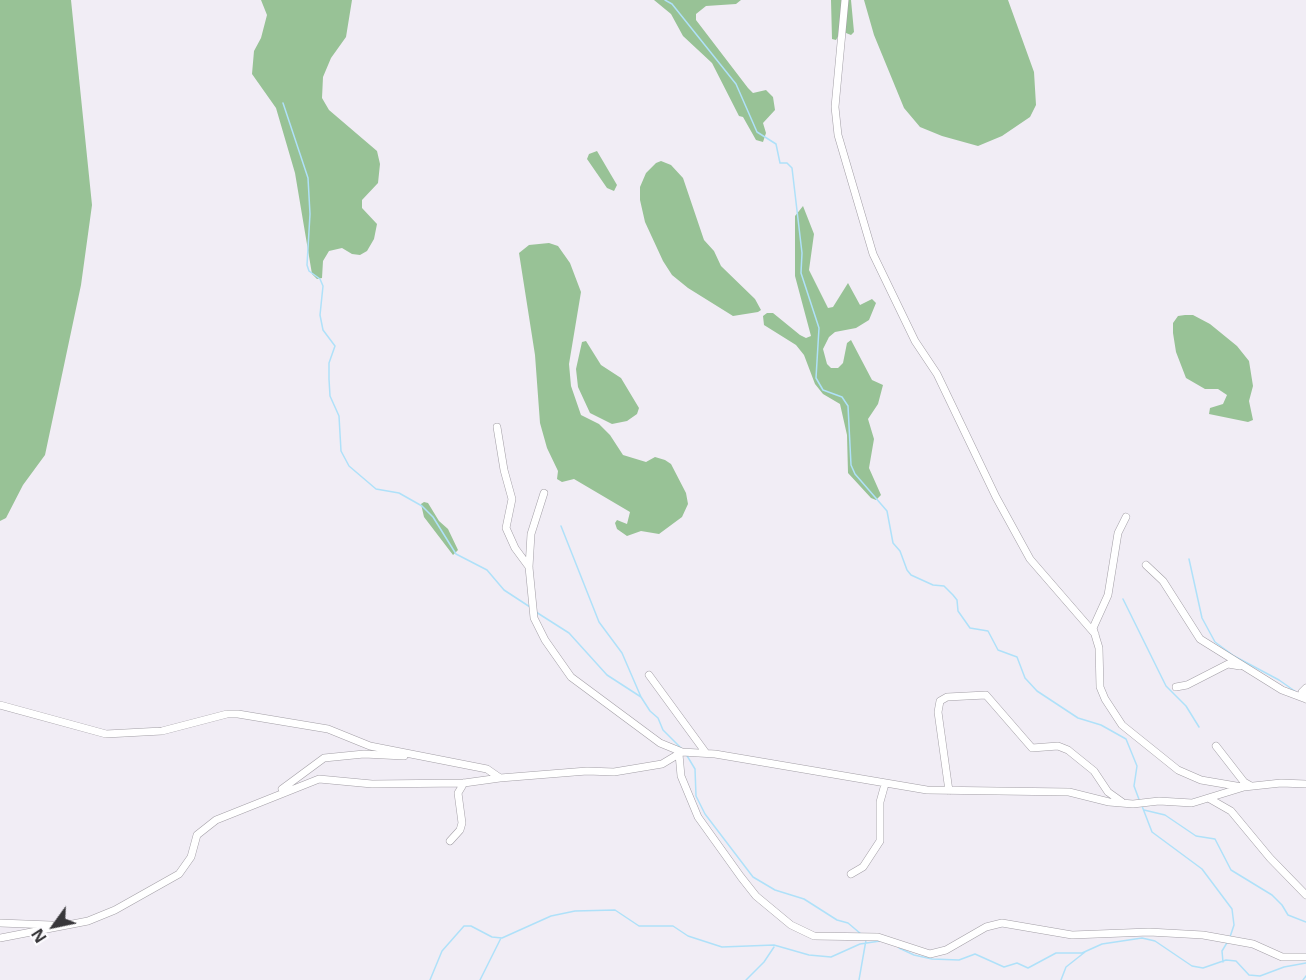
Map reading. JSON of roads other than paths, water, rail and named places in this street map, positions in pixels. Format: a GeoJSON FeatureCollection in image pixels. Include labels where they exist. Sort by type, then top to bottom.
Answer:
{"type":"FeatureCollection","features":[{"type":"Feature","properties":{"kind":"street"},"geometry":{"type":"LineString","coordinates":[[845,0],[835,108],[838,135],[873,254],[915,341],[937,374],[996,497],[1030,559],[1095,634]]}},
{"type":"Feature","properties":{"kind":"street"},"geometry":{"type":"LineString","coordinates":[[498,427],[504,470],[512,499],[506,528],[515,548],[529,567]]}},
{"type":"Feature","properties":{"kind":"street"},"geometry":{"type":"LineString","coordinates":[[544,493],[531,534],[529,567],[534,618],[544,640],[571,677],[660,743],[680,753],[706,754],[885,784],[949,791],[1069,792],[1124,803],[1160,801],[1192,803],[1248,787]]}},
{"type":"Feature","properties":{"kind":"street"},"geometry":{"type":"LineString","coordinates":[[1126,517],[1118,533],[1108,595],[1096,619],[1095,634],[1100,654],[1100,687],[1122,725],[1186,775],[1248,787],[1306,784]]}},
{"type":"Feature","properties":{"kind":"street"},"geometry":{"type":"LineString","coordinates":[[1146,565],[1163,581],[1200,639],[1221,655],[1248,668],[1282,690],[1306,699],[1302,692],[1306,688]]}},
{"type":"Feature","properties":{"kind":"street"},"geometry":{"type":"LineString","coordinates":[[1176,687],[1187,685],[1228,664],[1248,668]]}},
{"type":"Feature","properties":{"kind":"street"},"geometry":{"type":"LineString","coordinates":[[649,675],[706,754]]}},
{"type":"Feature","properties":{"kind":"street"},"geometry":{"type":"LineString","coordinates":[[949,791],[938,712],[940,701],[946,697],[986,695],[1032,748],[1058,746],[1068,750],[1094,771],[1108,792],[1124,803]]}},
{"type":"Feature","properties":{"kind":"street"},"geometry":{"type":"LineString","coordinates":[[0,705],[106,734],[162,731],[237,714],[327,729],[355,742],[413,756]]}},
{"type":"Feature","properties":{"kind":"street"},"geometry":{"type":"LineString","coordinates":[[1216,746],[1248,787]]}},
{"type":"Feature","properties":{"kind":"street"},"geometry":{"type":"LineString","coordinates":[[0,938],[88,921],[115,910],[178,874],[191,857],[197,835],[216,820],[319,779],[372,784],[464,783],[587,771],[614,772],[662,764],[680,753]]}},
{"type":"Feature","properties":{"kind":"street"},"geometry":{"type":"LineString","coordinates":[[680,753],[681,776],[698,817],[741,877],[756,896],[791,925],[814,936],[833,939],[878,937],[930,954],[946,950],[986,927],[1002,923],[1072,935],[1149,932],[1203,935],[1253,944],[1282,957],[1306,957]]}},
{"type":"Feature","properties":{"kind":"street"},"geometry":{"type":"LineString","coordinates":[[269,799],[324,758],[364,754],[451,760],[487,769],[500,778]]}},
{"type":"Feature","properties":{"kind":"street"},"geometry":{"type":"LineString","coordinates":[[450,841],[460,830],[462,823],[458,793],[464,783]]}},
{"type":"Feature","properties":{"kind":"street"},"geometry":{"type":"LineString","coordinates":[[851,874],[863,867],[880,841],[880,802],[885,784]]}},
{"type":"Feature","properties":{"kind":"street"},"geometry":{"type":"LineString","coordinates":[[1210,799],[1231,811],[1270,858],[1306,895]]}},
{"type":"Feature","properties":{"kind":"street"},"geometry":{"type":"LineString","coordinates":[[0,923],[63,925]]}},
{"type":"Feature","properties":{"kind":"waterway"},"geometry":{"type":"LineString","coordinates":[[665,0],[672,4],[736,84],[757,132],[776,144],[780,163],[787,163],[792,168],[802,253],[801,273],[819,328],[816,378],[823,390],[842,397],[848,406],[851,465],[855,474],[887,511],[893,543],[900,551],[907,570],[911,575],[933,585],[944,586],[957,600],[958,611],[970,628],[988,631],[998,650],[1017,657],[1025,678],[1037,691],[1078,718],[1101,725],[1126,739],[1137,766],[1134,786],[1140,802]]}},
{"type":"Feature","properties":{"kind":"waterway"},"geometry":{"type":"LineString","coordinates":[[283,103],[308,178],[310,214],[307,265],[309,271],[320,279],[323,286],[320,315],[323,330],[335,346],[329,363],[329,379],[330,396],[339,416],[341,451],[349,466],[376,489],[399,493],[422,506],[433,517],[456,554],[487,570],[504,590],[530,607]]}},
{"type":"Feature","properties":{"kind":"waterway"},"geometry":{"type":"LineString","coordinates":[[561,526],[599,622],[622,653],[641,697]]}},
{"type":"Feature","properties":{"kind":"waterway"},"geometry":{"type":"LineString","coordinates":[[1189,559],[1202,618],[1215,642],[1234,656],[1279,680],[1299,694]]}},
{"type":"Feature","properties":{"kind":"waterway"},"geometry":{"type":"LineString","coordinates":[[1123,599],[1166,686],[1186,706],[1199,727]]}},
{"type":"Feature","properties":{"kind":"waterway"},"geometry":{"type":"LineString","coordinates":[[536,612],[569,633],[607,675],[641,697],[650,711],[658,718],[663,730],[681,748]]}},
{"type":"Feature","properties":{"kind":"waterway"},"geometry":{"type":"LineString","coordinates":[[686,754],[695,769],[696,796],[705,814],[753,877],[775,890],[804,899],[837,920],[848,923],[861,934]]}},
{"type":"Feature","properties":{"kind":"waterway"},"geometry":{"type":"LineString","coordinates":[[1142,806],[1152,832],[1202,869],[1232,909],[1234,925],[1230,937]]}},
{"type":"Feature","properties":{"kind":"waterway"},"geometry":{"type":"LineString","coordinates":[[1144,810],[1165,815],[1196,836],[1215,839],[1231,870],[1272,895],[1288,915],[1306,922]]}},
{"type":"Feature","properties":{"kind":"waterway"},"geometry":{"type":"LineString","coordinates":[[430,980],[442,951],[464,926],[471,926],[492,937],[502,938],[551,916],[575,911],[615,910],[639,926],[673,926],[688,936],[722,947],[774,945],[809,955],[831,957],[860,944],[880,941]]}},
{"type":"Feature","properties":{"kind":"waterway"},"geometry":{"type":"LineString","coordinates":[[480,980],[501,938]]}},
{"type":"Feature","properties":{"kind":"waterway"},"geometry":{"type":"LineString","coordinates":[[899,948],[914,955],[932,959],[959,960],[975,954],[1004,967],[1017,963],[1028,968],[1056,953],[1082,953],[1102,944],[1142,938],[1155,941],[1192,966],[1203,968],[1226,960],[1236,961],[1249,975],[1260,976],[1284,967],[1306,963]]}},
{"type":"Feature","properties":{"kind":"waterway"},"geometry":{"type":"LineString","coordinates":[[859,980],[866,940]]}},
{"type":"Feature","properties":{"kind":"waterway"},"geometry":{"type":"LineString","coordinates":[[1223,962],[1222,951],[1228,941]]}},
{"type":"Feature","properties":{"kind":"waterway"},"geometry":{"type":"LineString","coordinates":[[746,980],[764,962],[774,947]]}},
{"type":"Feature","properties":{"kind":"waterway"},"geometry":{"type":"LineString","coordinates":[[1061,980],[1066,967],[1085,952]]}},
{"type":"Feature","properties":{"kind":"waterway"},"geometry":{"type":"LineString","coordinates":[[1303,980],[1306,976]]}}]}
